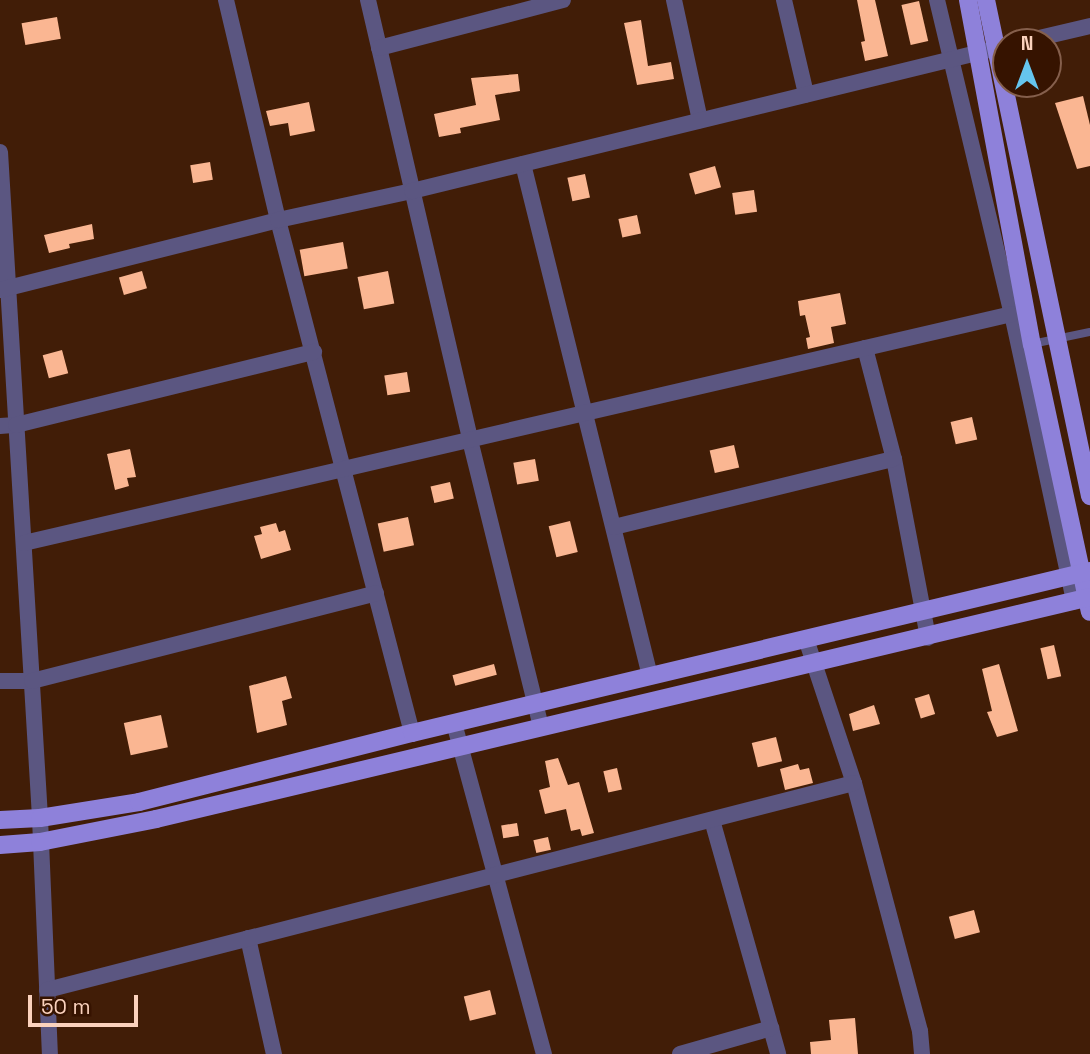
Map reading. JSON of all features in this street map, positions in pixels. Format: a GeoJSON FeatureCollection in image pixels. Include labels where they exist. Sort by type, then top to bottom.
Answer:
{"type":"FeatureCollection","features":[{"type":"Feature","properties":{"kind":"main road"},"geometry":{"type":"LineString","coordinates":[[968,0],[992,44]]}},
{"type":"Feature","properties":{"kind":"main road"},"geometry":{"type":"LineString","coordinates":[[986,0],[992,36]]}},
{"type":"Feature","properties":{"kind":"main road"},"geometry":{"type":"LineString","coordinates":[[0,845],[40,842],[156,819],[541,726],[1085,602],[1032,344],[1000,98]]}},
{"type":"Feature","properties":{"kind":"main road"},"geometry":{"type":"LineString","coordinates":[[1004,98],[1090,496]]}},
{"type":"Feature","properties":{"kind":"main road"},"geometry":{"type":"LineString","coordinates":[[0,820],[40,818],[139,802],[412,733],[1080,574]]}},
{"type":"Feature","properties":{"kind":"street"},"geometry":{"type":"LineString","coordinates":[[226,0],[278,220],[412,733]]}},
{"type":"Feature","properties":{"kind":"street"},"geometry":{"type":"LineString","coordinates":[[368,0],[470,440],[541,726]]}},
{"type":"Feature","properties":{"kind":"street"},"geometry":{"type":"LineString","coordinates":[[379,48],[563,0]]}},
{"type":"Feature","properties":{"kind":"street"},"geometry":{"type":"LineString","coordinates":[[674,0],[700,120]]}},
{"type":"Feature","properties":{"kind":"street"},"geometry":{"type":"LineString","coordinates":[[784,0],[806,94]]}},
{"type":"Feature","properties":{"kind":"street"},"geometry":{"type":"LineString","coordinates":[[937,0],[1012,314],[1080,574]]}},
{"type":"Feature","properties":{"kind":"street"},"geometry":{"type":"LineString","coordinates":[[1062,33],[1090,26]]}},
{"type":"Feature","properties":{"kind":"street"},"geometry":{"type":"LineString","coordinates":[[4,290],[278,220],[412,191],[992,49]]}},
{"type":"Feature","properties":{"kind":"street"},"geometry":{"type":"LineString","coordinates":[[0,152],[8,426],[24,543],[50,1054]]}},
{"type":"Feature","properties":{"kind":"street"},"geometry":{"type":"LineString","coordinates":[[523,164],[650,676]]}},
{"type":"Feature","properties":{"kind":"street"},"geometry":{"type":"LineString","coordinates":[[24,543],[1012,314]]}},
{"type":"Feature","properties":{"kind":"street"},"geometry":{"type":"LineString","coordinates":[[865,348],[894,459],[928,638]]}},
{"type":"Feature","properties":{"kind":"street"},"geometry":{"type":"LineString","coordinates":[[8,426],[314,352]]}},
{"type":"Feature","properties":{"kind":"street"},"geometry":{"type":"LineString","coordinates":[[614,527],[894,459]]}},
{"type":"Feature","properties":{"kind":"street"},"geometry":{"type":"LineString","coordinates":[[0,681],[32,681],[376,593]]}},
{"type":"Feature","properties":{"kind":"street"},"geometry":{"type":"LineString","coordinates":[[806,639],[854,783],[920,1031],[922,1054]]}},
{"type":"Feature","properties":{"kind":"street"},"geometry":{"type":"LineString","coordinates":[[454,723],[544,1054]]}},
{"type":"Feature","properties":{"kind":"street"},"geometry":{"type":"LineString","coordinates":[[47,990],[854,783]]}},
{"type":"Feature","properties":{"kind":"street"},"geometry":{"type":"LineString","coordinates":[[712,820],[778,1054]]}},
{"type":"Feature","properties":{"kind":"street"},"geometry":{"type":"LineString","coordinates":[[248,938],[274,1054]]}},
{"type":"Feature","properties":{"kind":"street"},"geometry":{"type":"LineString","coordinates":[[680,1054],[771,1028]]}},
{"type":"Feature","properties":{"kind":"lane"},"geometry":{"type":"LineString","coordinates":[[1032,344],[1090,332]]}},
{"type":"Feature","properties":{"kind":"building"},"geometry":{"type":"Polygon","coordinates":[[[857,0],[875,0],[888,56],[865,61],[861,42],[865,41],[857,0]]]}},
{"type":"Feature","properties":{"kind":"building"},"geometry":{"type":"Polygon","coordinates":[[[919,1],[928,41],[911,45],[901,5],[919,1]]]}},
{"type":"Feature","properties":{"kind":"building"},"geometry":{"type":"Polygon","coordinates":[[[57,17],[61,39],[25,45],[22,23],[57,17]]]}},
{"type":"Feature","properties":{"kind":"building"},"geometry":{"type":"Polygon","coordinates":[[[641,20],[648,66],[671,62],[674,79],[637,85],[624,23],[641,20]]]}},
{"type":"Feature","properties":{"kind":"building"},"geometry":{"type":"Polygon","coordinates":[[[518,74],[520,91],[495,95],[500,120],[460,128],[461,133],[439,137],[434,114],[476,105],[471,78],[518,74]]]}},
{"type":"Feature","properties":{"kind":"building"},"geometry":{"type":"Polygon","coordinates":[[[1083,96],[1090,125],[1090,166],[1077,169],[1055,103],[1083,96]]]}},
{"type":"Feature","properties":{"kind":"building"},"geometry":{"type":"Polygon","coordinates":[[[309,102],[315,131],[290,136],[288,123],[270,126],[266,111],[309,102]]]}},
{"type":"Feature","properties":{"kind":"building"},"geometry":{"type":"Polygon","coordinates":[[[210,162],[213,180],[193,183],[190,165],[210,162]]]}},
{"type":"Feature","properties":{"kind":"building"},"geometry":{"type":"Polygon","coordinates":[[[715,166],[721,187],[695,195],[689,173],[715,166]]]}},
{"type":"Feature","properties":{"kind":"building"},"geometry":{"type":"Polygon","coordinates":[[[585,174],[590,197],[572,201],[567,178],[585,174]]]}},
{"type":"Feature","properties":{"kind":"building"},"geometry":{"type":"Polygon","coordinates":[[[754,190],[757,212],[735,215],[732,193],[754,190]]]}},
{"type":"Feature","properties":{"kind":"building"},"geometry":{"type":"Polygon","coordinates":[[[637,215],[641,234],[622,238],[618,219],[637,215]]]}},
{"type":"Feature","properties":{"kind":"building"},"geometry":{"type":"Polygon","coordinates":[[[92,224],[94,239],[69,244],[70,248],[49,253],[44,235],[92,224]]]}},
{"type":"Feature","properties":{"kind":"building"},"geometry":{"type":"Polygon","coordinates":[[[343,242],[348,269],[304,276],[300,250],[343,242]]]}},
{"type":"Feature","properties":{"kind":"building"},"geometry":{"type":"Polygon","coordinates":[[[142,271],[147,288],[124,295],[119,278],[142,271]]]}},
{"type":"Feature","properties":{"kind":"building"},"geometry":{"type":"Polygon","coordinates":[[[388,271],[394,303],[364,309],[358,277],[388,271]]]}},
{"type":"Feature","properties":{"kind":"building"},"geometry":{"type":"Polygon","coordinates":[[[840,293],[846,324],[831,327],[834,343],[808,349],[806,338],[810,337],[805,315],[800,316],[798,301],[840,293]]]}},
{"type":"Feature","properties":{"kind":"building"},"geometry":{"type":"Polygon","coordinates":[[[62,350],[68,373],[49,378],[43,355],[62,350]]]}},
{"type":"Feature","properties":{"kind":"building"},"geometry":{"type":"Polygon","coordinates":[[[407,372],[410,392],[387,395],[384,376],[407,372]]]}},
{"type":"Feature","properties":{"kind":"building"},"geometry":{"type":"Polygon","coordinates":[[[972,417],[977,439],[956,444],[951,422],[972,417]]]}},
{"type":"Feature","properties":{"kind":"building"},"geometry":{"type":"Polygon","coordinates":[[[734,445],[739,467],[715,473],[710,451],[734,445]]]}},
{"type":"Feature","properties":{"kind":"building"},"geometry":{"type":"Polygon","coordinates":[[[130,449],[136,477],[127,478],[129,486],[115,490],[107,454],[130,449]]]}},
{"type":"Feature","properties":{"kind":"building"},"geometry":{"type":"Polygon","coordinates":[[[535,459],[539,481],[517,484],[513,463],[535,459]]]}},
{"type":"Feature","properties":{"kind":"building"},"geometry":{"type":"Polygon","coordinates":[[[450,482],[454,499],[434,503],[431,486],[450,482]]]}},
{"type":"Feature","properties":{"kind":"building"},"geometry":{"type":"Polygon","coordinates":[[[408,517],[414,545],[384,552],[378,523],[408,517]]]}},
{"type":"Feature","properties":{"kind":"building"},"geometry":{"type":"Polygon","coordinates":[[[570,521],[578,552],[556,557],[549,526],[570,521]]]}},
{"type":"Feature","properties":{"kind":"building"},"geometry":{"type":"Polygon","coordinates":[[[276,523],[279,532],[285,530],[291,550],[261,559],[254,536],[262,534],[260,527],[276,523]]]}},
{"type":"Feature","properties":{"kind":"building"},"geometry":{"type":"Polygon","coordinates":[[[1054,645],[1061,676],[1048,679],[1040,648],[1054,645]]]}},
{"type":"Feature","properties":{"kind":"building"},"geometry":{"type":"Polygon","coordinates":[[[494,664],[497,675],[455,686],[452,675],[494,664]]]}},
{"type":"Feature","properties":{"kind":"building"},"geometry":{"type":"Polygon","coordinates":[[[999,664],[1018,731],[997,737],[987,712],[992,711],[982,669],[999,664]]]}},
{"type":"Feature","properties":{"kind":"building"},"geometry":{"type":"Polygon","coordinates":[[[286,676],[292,698],[282,701],[287,725],[257,733],[249,686],[286,676]]]}},
{"type":"Feature","properties":{"kind":"building"},"geometry":{"type":"Polygon","coordinates":[[[929,694],[935,714],[921,718],[915,698],[929,694]]]}},
{"type":"Feature","properties":{"kind":"building"},"geometry":{"type":"Polygon","coordinates":[[[874,705],[880,724],[853,731],[849,714],[874,705]]]}},
{"type":"Feature","properties":{"kind":"building"},"geometry":{"type":"Polygon","coordinates":[[[161,715],[168,747],[131,755],[124,723],[161,715]]]}},
{"type":"Feature","properties":{"kind":"building"},"geometry":{"type":"Polygon","coordinates":[[[776,737],[782,761],[758,767],[752,743],[776,737]]]}},
{"type":"Feature","properties":{"kind":"building"},"geometry":{"type":"Polygon","coordinates":[[[558,758],[568,785],[579,782],[594,833],[582,836],[580,829],[571,831],[566,809],[545,814],[539,790],[550,787],[545,761],[558,758]]]}},
{"type":"Feature","properties":{"kind":"building"},"geometry":{"type":"Polygon","coordinates":[[[798,764],[800,770],[809,768],[813,783],[785,790],[780,769],[798,764]]]}},
{"type":"Feature","properties":{"kind":"building"},"geometry":{"type":"Polygon","coordinates":[[[617,768],[622,789],[608,793],[603,771],[617,768]]]}},
{"type":"Feature","properties":{"kind":"building"},"geometry":{"type":"Polygon","coordinates":[[[517,823],[519,836],[503,838],[501,826],[517,823]]]}},
{"type":"Feature","properties":{"kind":"building"},"geometry":{"type":"Polygon","coordinates":[[[548,837],[551,850],[536,853],[533,840],[548,837]]]}},
{"type":"Feature","properties":{"kind":"building"},"geometry":{"type":"Polygon","coordinates":[[[974,910],[980,932],[955,939],[949,917],[974,910]]]}},
{"type":"Feature","properties":{"kind":"building"},"geometry":{"type":"Polygon","coordinates":[[[490,990],[496,1014],[470,1021],[464,997],[490,990]]]}},
{"type":"Feature","properties":{"kind":"building"},"geometry":{"type":"Polygon","coordinates":[[[855,1018],[858,1054],[811,1054],[810,1042],[831,1040],[829,1020],[855,1018]]]}}]}
